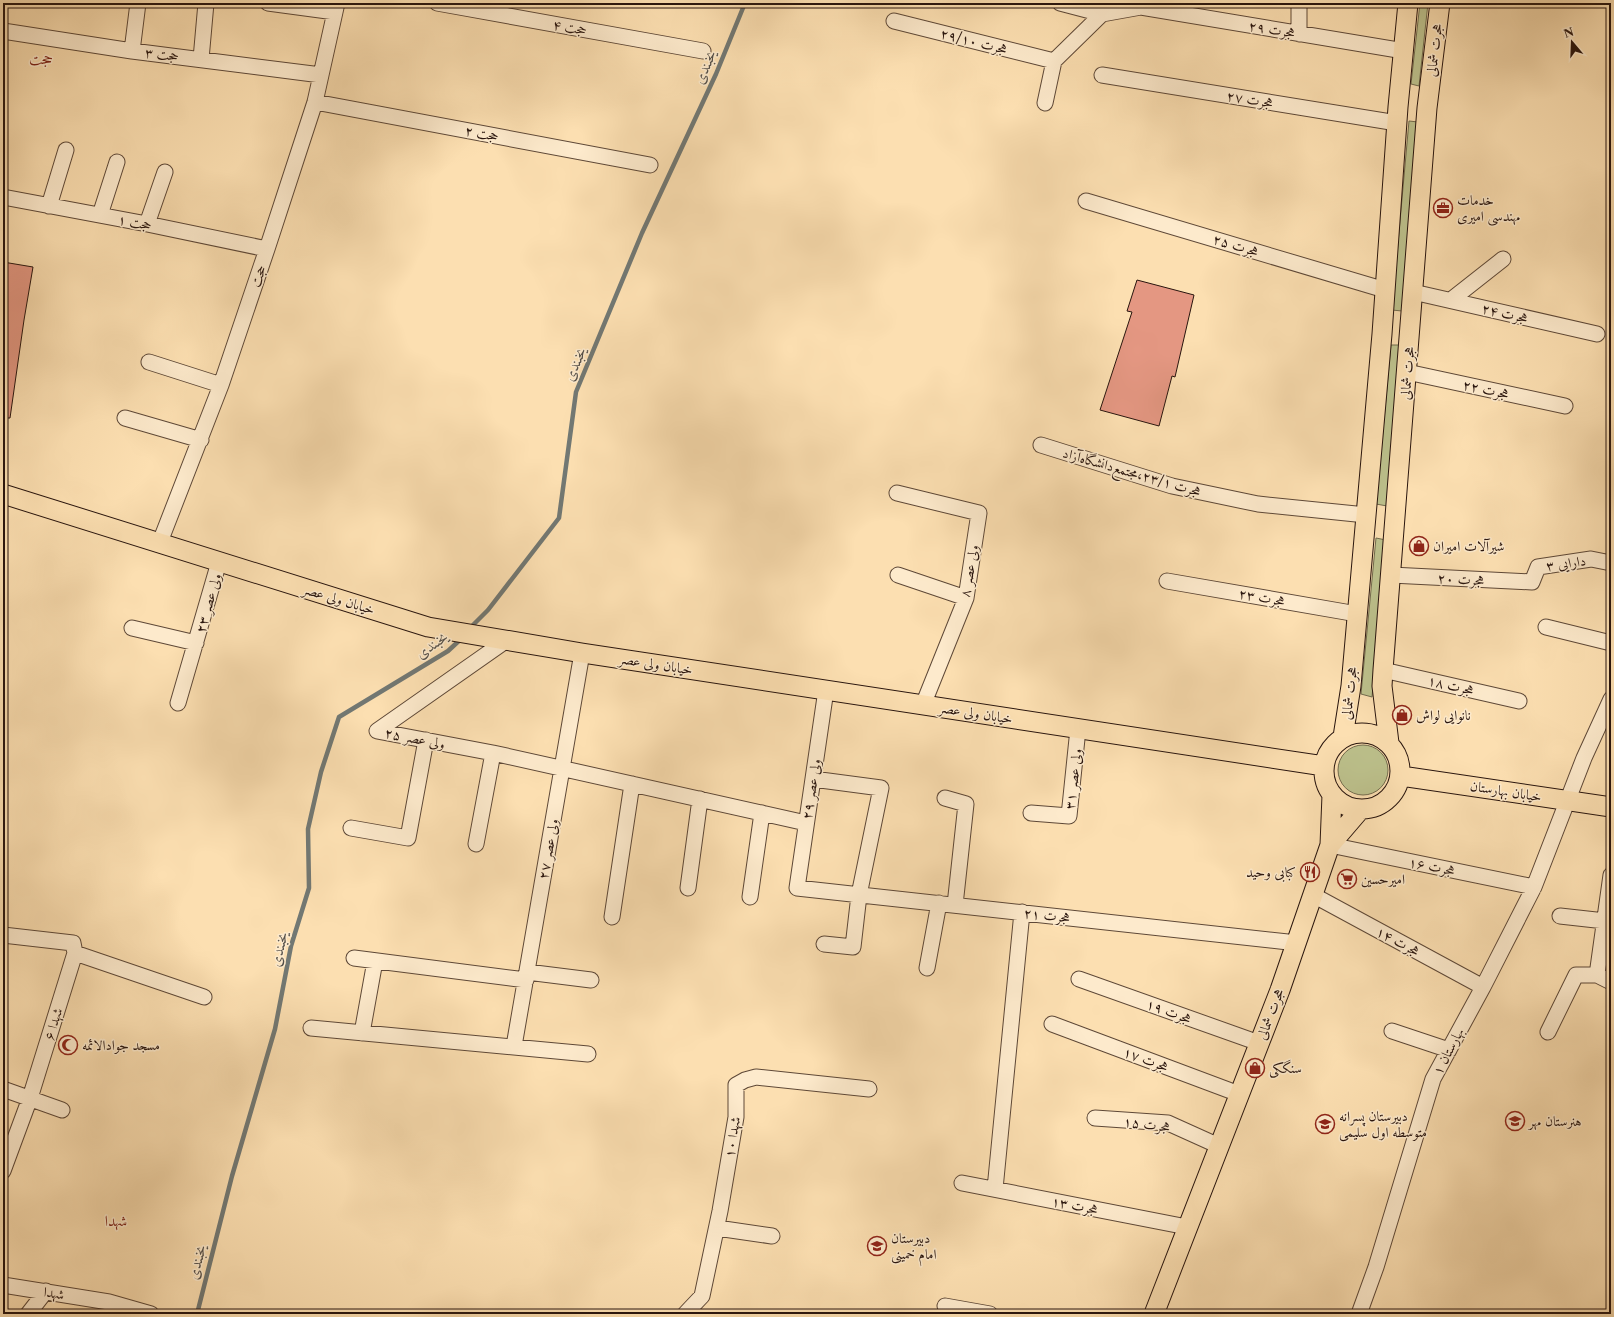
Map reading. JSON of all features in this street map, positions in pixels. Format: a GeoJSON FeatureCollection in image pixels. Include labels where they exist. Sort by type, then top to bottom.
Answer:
{"type":"FeatureCollection","features":[{"type":"Feature","properties":{"kind":"main road","name":"هجرت شمالی"},"geometry":{"type":"LineString","coordinates":[[1344,737],[1351,686],[1366,515],[1408,3]]}},
{"type":"Feature","properties":{"kind":"main road","name":"هجرت شمالی"},"geometry":{"type":"LineString","coordinates":[[1389,742],[1382,686],[1427,108],[1440,3]]}},
{"type":"Feature","properties":{"kind":"main road"},"geometry":{"type":"LineString","coordinates":[[1398,115],[1427,108]]}},
{"type":"Feature","properties":{"kind":"main road","name":"خیابان ولی عصر"},"geometry":{"type":"LineString","coordinates":[[3,494],[428,627],[582,653],[1324,766]]}},
{"type":"Feature","properties":{"kind":"main road"},"geometry":{"type":"LineString","coordinates":[[1355,733],[1367,733],[1379,736],[1389,742],[1396,752],[1400,763],[1401,776],[1398,787],[1383,804],[1360,810],[1344,805],[1332,795],[1326,786],[1324,766],[1327,755],[1334,744],[1344,737],[1355,733]]}},
{"type":"Feature","properties":{"kind":"main road","name":"خیابان بهارستان"},"geometry":{"type":"LineString","coordinates":[[1401,776],[1611,807]]}},
{"type":"Feature","properties":{"kind":"main road"},"geometry":{"type":"LineString","coordinates":[[1330,845],[1332,795]]}},
{"type":"Feature","properties":{"kind":"main road","name":"هجرت شمالی"},"geometry":{"type":"LineString","coordinates":[[1154,1314],[1297,943],[1330,845],[1360,810]]}},
{"type":"Feature","properties":{"kind":"street"},"geometry":{"type":"LineString","coordinates":[[132,51],[138,3]]}},
{"type":"Feature","properties":{"kind":"street"},"geometry":{"type":"LineString","coordinates":[[201,59],[206,3]]}},
{"type":"Feature","properties":{"kind":"street"},"geometry":{"type":"LineString","coordinates":[[268,3],[336,8]]}},
{"type":"Feature","properties":{"kind":"street","name":"حجت ۴"},"geometry":{"type":"LineString","coordinates":[[437,3],[703,52]]}},
{"type":"Feature","properties":{"kind":"street"},"geometry":{"type":"LineString","coordinates":[[1060,3],[1102,14]]}},
{"type":"Feature","properties":{"kind":"street"},"geometry":{"type":"LineString","coordinates":[[1299,3],[1299,34]]}},
{"type":"Feature","properties":{"kind":"street","name":"هجرت ۲۹"},"geometry":{"type":"LineString","coordinates":[[1102,14],[1141,5],[1299,34],[1404,51]]}},
{"type":"Feature","properties":{"kind":"street","name":"حجت"},"geometry":{"type":"LineString","coordinates":[[160,542],[201,440],[267,249],[315,102],[336,8]]}},
{"type":"Feature","properties":{"kind":"street"},"geometry":{"type":"LineString","coordinates":[[1045,103],[1054,61],[1102,14]]}},
{"type":"Feature","properties":{"kind":"street","name":"هجرت ۲۹/۱۰"},"geometry":{"type":"LineString","coordinates":[[894,21],[1054,61]]}},
{"type":"Feature","properties":{"kind":"street","name":"حجت ۳"},"geometry":{"type":"LineString","coordinates":[[3,31],[132,51],[321,75]]}},
{"type":"Feature","properties":{"kind":"street","name":"هجرت ۲۷"},"geometry":{"type":"LineString","coordinates":[[1102,75],[1398,115]]}},
{"type":"Feature","properties":{"kind":"street","name":"حجت ۲"},"geometry":{"type":"LineString","coordinates":[[315,102],[650,165]]}},
{"type":"Feature","properties":{"kind":"street"},"geometry":{"type":"LineString","coordinates":[[49,206],[66,150]]}},
{"type":"Feature","properties":{"kind":"street"},"geometry":{"type":"LineString","coordinates":[[100,215],[117,162]]}},
{"type":"Feature","properties":{"kind":"street"},"geometry":{"type":"LineString","coordinates":[[147,224],[165,172]]}},
{"type":"Feature","properties":{"kind":"street","name":"حجت ۱"},"geometry":{"type":"LineString","coordinates":[[3,197],[147,224],[267,249]]}},
{"type":"Feature","properties":{"kind":"street","name":"هجرت ۲۵"},"geometry":{"type":"LineString","coordinates":[[1086,201],[1385,290]]}},
{"type":"Feature","properties":{"kind":"street"},"geometry":{"type":"LineString","coordinates":[[1451,300],[1503,259]]}},
{"type":"Feature","properties":{"kind":"street","name":"هجرت ۲۴"},"geometry":{"type":"LineString","coordinates":[[1413,292],[1597,334]]}},
{"type":"Feature","properties":{"kind":"street"},"geometry":{"type":"LineString","coordinates":[[149,362],[221,385]]}},
{"type":"Feature","properties":{"kind":"street","name":"هجرت ۲۲"},"geometry":{"type":"LineString","coordinates":[[1407,372],[1565,406]]}},
{"type":"Feature","properties":{"kind":"street"},"geometry":{"type":"LineString","coordinates":[[124,418],[201,440]]}},
{"type":"Feature","properties":{"kind":"street","name":"هجرت ۲۳/۱،مجتمع‌دانشگاه‌آزاد"},"geometry":{"type":"LineString","coordinates":[[1040,445],[1172,486],[1258,504],[1366,515]]}},
{"type":"Feature","properties":{"kind":"street","name":"ولی عصر ۸"},"geometry":{"type":"LineString","coordinates":[[898,493],[979,513],[966,598],[923,705]]}},
{"type":"Feature","properties":{"kind":"street","name":"دارایی ۳"},"geometry":{"type":"LineString","coordinates":[[1532,582],[1538,567],[1591,559],[1611,563]]}},
{"type":"Feature","properties":{"kind":"street","name":"ولی عصر ۲۳"},"geometry":{"type":"LineString","coordinates":[[178,703],[220,562]]}},
{"type":"Feature","properties":{"kind":"street"},"geometry":{"type":"LineString","coordinates":[[898,575],[966,598]]}},
{"type":"Feature","properties":{"kind":"street","name":"هجرت ۲۰"},"geometry":{"type":"LineString","coordinates":[[1391,575],[1532,582]]}},
{"type":"Feature","properties":{"kind":"street","name":"هجرت ۲۳"},"geometry":{"type":"LineString","coordinates":[[1166,581],[1357,614]]}},
{"type":"Feature","properties":{"kind":"street"},"geometry":{"type":"LineString","coordinates":[[1546,627],[1611,643]]}},
{"type":"Feature","properties":{"kind":"street","name":"ولی عصر ۲۳"},"geometry":{"type":"LineString","coordinates":[[132,628],[196,643]]}},
{"type":"Feature","properties":{"kind":"street","name":"ولی عصر ۲۵"},"geometry":{"type":"LineString","coordinates":[[506,640],[376,731],[493,753],[806,823]]}},
{"type":"Feature","properties":{"kind":"street","name":"ولی عصر ۲۷"},"geometry":{"type":"LineString","coordinates":[[514,1046],[582,653]]}},
{"type":"Feature","properties":{"kind":"street","name":"هجرت ۱۸"},"geometry":{"type":"LineString","coordinates":[[1384,670],[1519,701]]}},
{"type":"Feature","properties":{"kind":"street","name":"ولی عصر ۲۹"},"geometry":{"type":"LineString","coordinates":[[797,888],[826,690]]}},
{"type":"Feature","properties":{"kind":"street","name":"بهارستان ۱"},"geometry":{"type":"LineString","coordinates":[[1359,1314],[1376,1267],[1434,1079],[1534,887],[1569,801],[1584,758],[1611,700]]}},
{"type":"Feature","properties":{"kind":"street","name":"ولی عصر ۳۱"},"geometry":{"type":"LineString","coordinates":[[1031,813],[1069,816],[1078,729]]}},
{"type":"Feature","properties":{"kind":"street"},"geometry":{"type":"LineString","coordinates":[[351,828],[408,838],[426,740]]}},
{"type":"Feature","properties":{"kind":"street"},"geometry":{"type":"LineString","coordinates":[[476,844],[493,753]]}},
{"type":"Feature","properties":{"kind":"street"},"geometry":{"type":"LineString","coordinates":[[813,779],[881,788],[859,895],[853,947],[824,944]]}},
{"type":"Feature","properties":{"kind":"street"},"geometry":{"type":"LineString","coordinates":[[612,917],[632,784]]}},
{"type":"Feature","properties":{"kind":"street"},"geometry":{"type":"LineString","coordinates":[[945,798],[966,804],[955,905]]}},
{"type":"Feature","properties":{"kind":"street"},"geometry":{"type":"LineString","coordinates":[[688,888],[700,799]]}},
{"type":"Feature","properties":{"kind":"street"},"geometry":{"type":"LineString","coordinates":[[750,897],[762,813]]}},
{"type":"Feature","properties":{"kind":"street","name":"هجرت ۱۶"},"geometry":{"type":"LineString","coordinates":[[1330,845],[1534,887]]}},
{"type":"Feature","properties":{"kind":"street"},"geometry":{"type":"LineString","coordinates":[[1597,975],[1611,876]]}},
{"type":"Feature","properties":{"kind":"street","name":"هجرت ۲۱"},"geometry":{"type":"LineString","coordinates":[[797,888],[1297,943]]}},
{"type":"Feature","properties":{"kind":"street","name":"هجرت ۱۴"},"geometry":{"type":"LineString","coordinates":[[1313,895],[1483,987]]}},
{"type":"Feature","properties":{"kind":"street"},"geometry":{"type":"LineString","coordinates":[[927,968],[939,903]]}},
{"type":"Feature","properties":{"kind":"street"},"geometry":{"type":"LineString","coordinates":[[995,1189],[1022,912]]}},
{"type":"Feature","properties":{"kind":"street"},"geometry":{"type":"LineString","coordinates":[[1560,916],[1605,921]]}},
{"type":"Feature","properties":{"kind":"street"},"geometry":{"type":"LineString","coordinates":[[3,935],[73,943],[75,953],[204,997]]}},
{"type":"Feature","properties":{"kind":"street","name":"شهدا ۶"},"geometry":{"type":"LineString","coordinates":[[3,1171],[30,1098],[75,953]]}},
{"type":"Feature","properties":{"kind":"street"},"geometry":{"type":"LineString","coordinates":[[354,958],[526,976],[591,980]]}},
{"type":"Feature","properties":{"kind":"street"},"geometry":{"type":"LineString","coordinates":[[362,1033],[376,961]]}},
{"type":"Feature","properties":{"kind":"street"},"geometry":{"type":"LineString","coordinates":[[1548,1032],[1576,975],[1597,975],[1611,982]]}},
{"type":"Feature","properties":{"kind":"street","name":"هجرت ۱۹"},"geometry":{"type":"LineString","coordinates":[[1079,979],[1259,1043]]}},
{"type":"Feature","properties":{"kind":"street","name":"هجرت ۱۷"},"geometry":{"type":"LineString","coordinates":[[1052,1024],[1239,1094]]}},
{"type":"Feature","properties":{"kind":"street"},"geometry":{"type":"LineString","coordinates":[[311,1028],[588,1054]]}},
{"type":"Feature","properties":{"kind":"street"},"geometry":{"type":"LineString","coordinates":[[1392,1031],[1449,1050]]}},
{"type":"Feature","properties":{"kind":"street","name":"شهدا ۱۰"},"geometry":{"type":"LineString","coordinates":[[685,1314],[702,1296],[717,1228],[736,1117],[736,1085],[745,1080],[756,1077],[869,1089]]}},
{"type":"Feature","properties":{"kind":"street"},"geometry":{"type":"LineString","coordinates":[[3,1089],[62,1110]]}},
{"type":"Feature","properties":{"kind":"street","name":"هجرت ۱۵"},"geometry":{"type":"LineString","coordinates":[[1095,1118],[1168,1123],[1219,1146]]}},
{"type":"Feature","properties":{"kind":"street","name":"هجرت ۱۳"},"geometry":{"type":"LineString","coordinates":[[962,1182],[1187,1227]]}},
{"type":"Feature","properties":{"kind":"street"},"geometry":{"type":"LineString","coordinates":[[717,1228],[772,1236]]}},
{"type":"Feature","properties":{"kind":"street","name":"شهدا"},"geometry":{"type":"LineString","coordinates":[[3,1285],[110,1302],[143,1313]]}},
{"type":"Feature","properties":{"kind":"street"},"geometry":{"type":"LineString","coordinates":[[28,1314],[46,1291]]}},
{"type":"Feature","properties":{"kind":"street"},"geometry":{"type":"LineString","coordinates":[[945,1306],[990,1314]]}},
{"type":"Feature","properties":{"kind":"green space"},"geometry":{"type":"Polygon","coordinates":[[[1420,3],[1428,3],[1419,86],[1411,84],[1420,3]]]}},
{"type":"Feature","properties":{"kind":"green space"},"geometry":{"type":"Polygon","coordinates":[[[1409,121],[1418,122],[1402,311],[1392,310],[1409,121]]]}},
{"type":"Feature","properties":{"kind":"green space"},"geometry":{"type":"Polygon","coordinates":[[[1391,345],[1402,345],[1387,506],[1376,504],[1391,345]]]}},
{"type":"Feature","properties":{"kind":"green space"},"geometry":{"type":"Polygon","coordinates":[[[1376,538],[1386,540],[1372,697],[1361,694],[1376,538]]]}},
{"type":"Feature","properties":{"kind":"green space"},"geometry":{"type":"Polygon","coordinates":[[[1363,745],[1373,747],[1381,752],[1386,760],[1388,770],[1386,780],[1381,788],[1373,793],[1363,795],[1353,793],[1345,788],[1340,780],[1338,770],[1340,760],[1345,752],[1353,747],[1363,745]]]}},
{"type":"Feature","properties":{"kind":"building"},"geometry":{"type":"Polygon","coordinates":[[[3,262],[33,267],[10,418],[3,418],[3,262]]]}},
{"type":"Feature","properties":{"kind":"building"},"geometry":{"type":"Polygon","coordinates":[[[1137,280],[1194,295],[1175,377],[1172,376],[1159,426],[1100,410],[1132,312],[1127,311],[1137,280]]]}},
{"type":"Feature","properties":{"kind":"waterway","name":"یخبندی"},"geometry":{"type":"LineString","coordinates":[[469,629],[488,610],[559,518],[576,392],[642,233],[716,74],[745,3]]}},
{"type":"Feature","properties":{"kind":"waterway","name":"یخبندی"},"geometry":{"type":"LineString","coordinates":[[197,1314],[232,1176],[275,1029],[291,946],[309,888],[308,829],[321,772],[339,717],[448,651],[462,638]]}},
{"type":"Feature","properties":{"kind":"place","name":"خدمات مهندسی امیری"},"geometry":{"type":"Point","coordinates":[1443,208]}},
{"type":"Feature","properties":{"kind":"place","name":"شیرآلات امیران"},"geometry":{"type":"Point","coordinates":[1419,546]}},
{"type":"Feature","properties":{"kind":"place","name":"نانوایی لواش"},"geometry":{"type":"Point","coordinates":[1402,715]}},
{"type":"Feature","properties":{"kind":"place","name":"کبابی وحید"},"geometry":{"type":"Point","coordinates":[1310,872]}},
{"type":"Feature","properties":{"kind":"place","name":"امیرحسین"},"geometry":{"type":"Point","coordinates":[1347,879]}},
{"type":"Feature","properties":{"kind":"place","name":"مسجد جوادالائمه"},"geometry":{"type":"Point","coordinates":[68,1045]}},
{"type":"Feature","properties":{"kind":"place","name":"سنگکی"},"geometry":{"type":"Point","coordinates":[1255,1068]}},
{"type":"Feature","properties":{"kind":"place","name":"هنرستان مهر"},"geometry":{"type":"Point","coordinates":[1515,1121]}},
{"type":"Feature","properties":{"kind":"place","name":"دبیرستان پسرانه متوسطه اول سلیمی"},"geometry":{"type":"Point","coordinates":[1325,1124]}},
{"type":"Feature","properties":{"kind":"place","name":"دبیرستان امام خمینی"},"geometry":{"type":"Point","coordinates":[877,1246]}},
{"type":"Feature","properties":{"kind":"district","name":"حجت"},"geometry":{"type":"Point","coordinates":[41,59]}},
{"type":"Feature","properties":{"kind":"district","name":"شهدا"},"geometry":{"type":"Point","coordinates":[116,1221]}}]}
